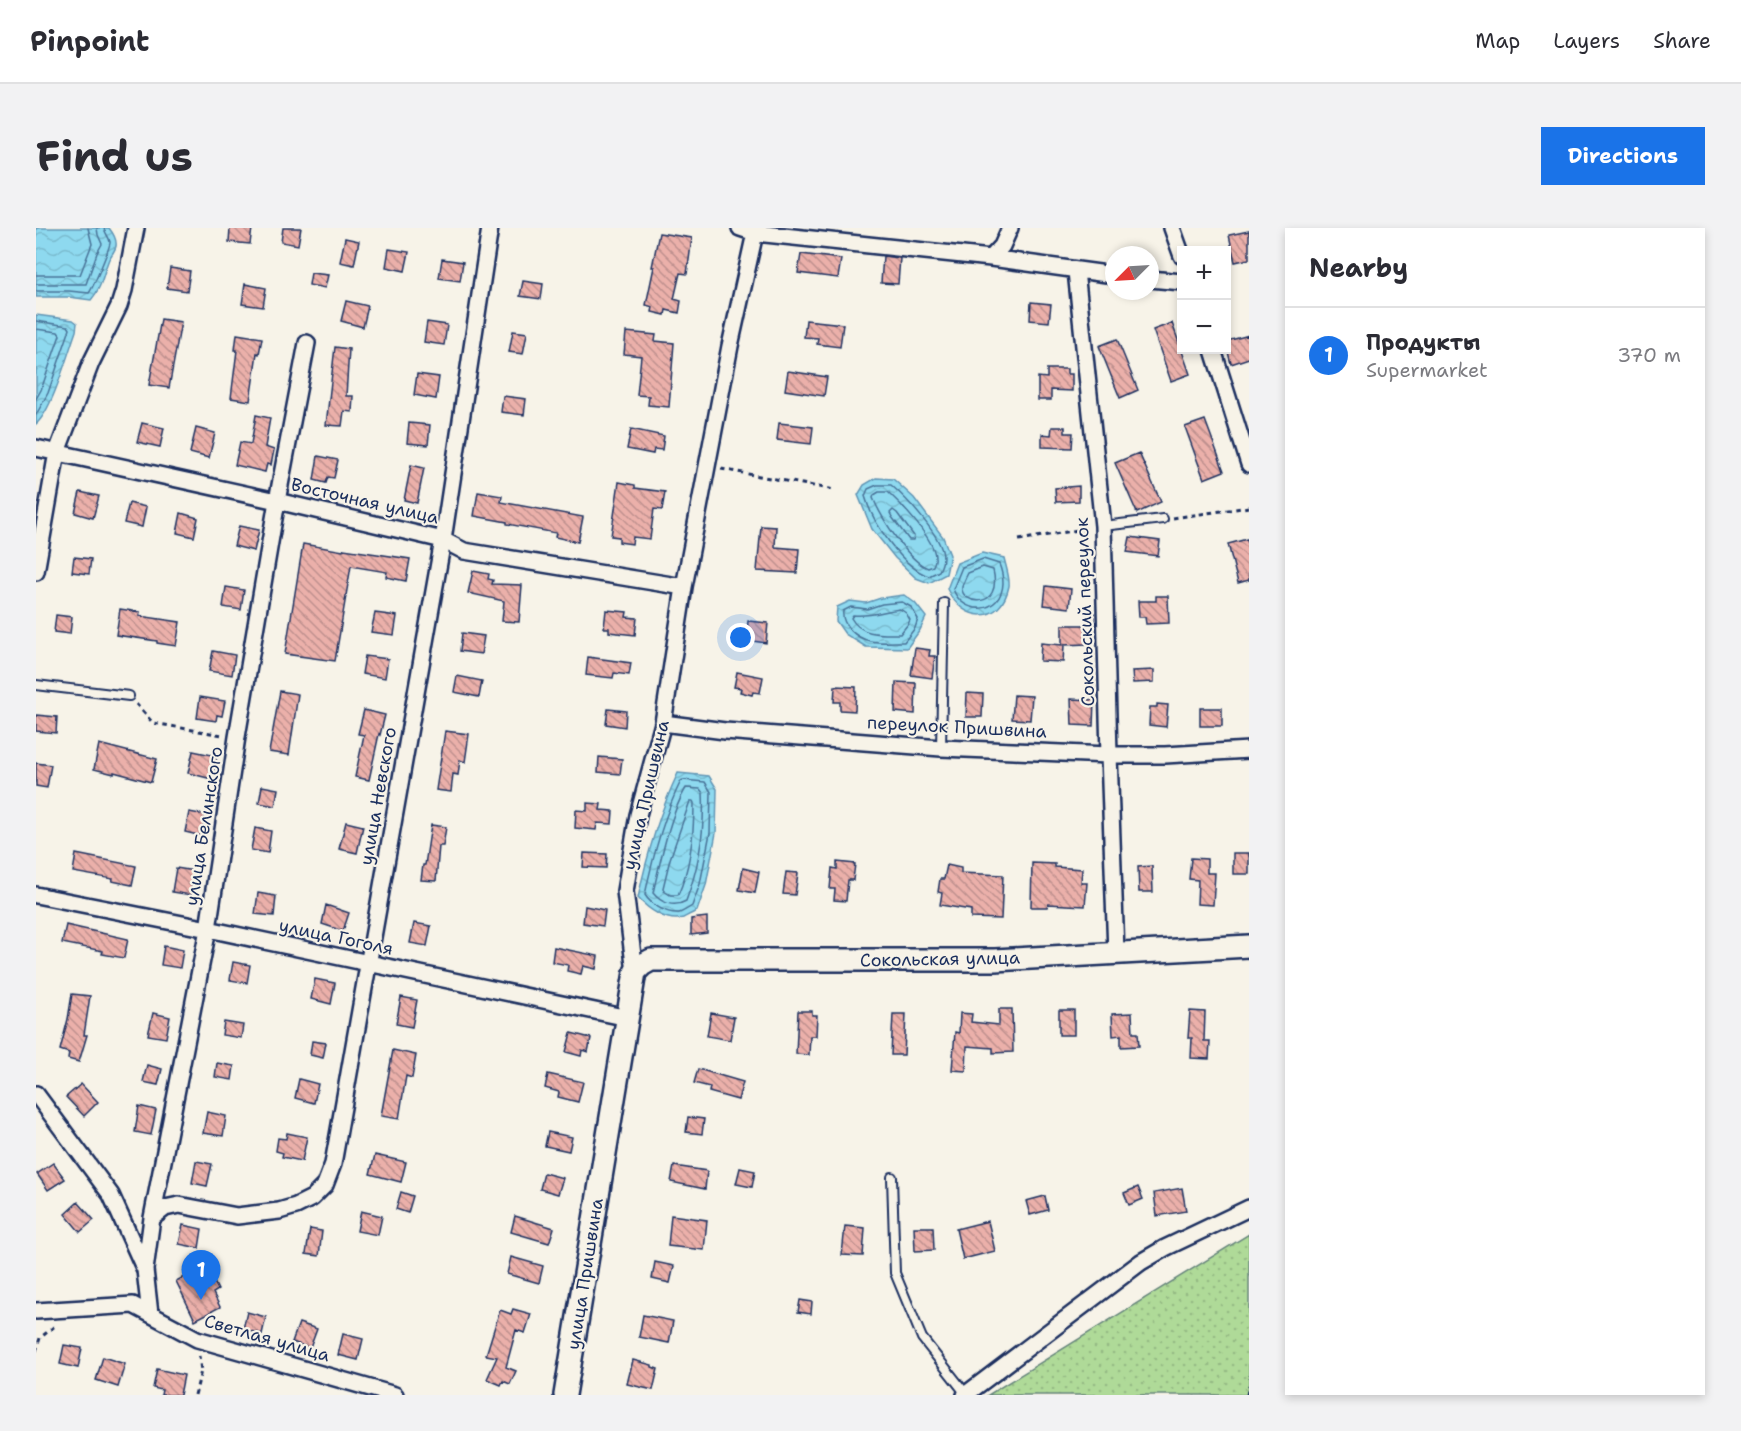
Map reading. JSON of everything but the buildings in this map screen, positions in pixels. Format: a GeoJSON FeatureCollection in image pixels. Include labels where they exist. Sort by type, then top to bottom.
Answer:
{"type":"FeatureCollection","features":[{"type":"Feature","properties":{"kind":"street"},"geometry":{"type":"LineString","coordinates":[[36,572],[57,452],[91,363],[119,306],[136,228]]}},
{"type":"Feature","properties":{"kind":"street","name":"улица Невского"},"geometry":{"type":"LineString","coordinates":[[152,1218],[165,1208],[179,1205],[237,1216],[279,1211],[296,1206],[312,1198],[325,1185],[333,1164],[443,540],[490,228]]}},
{"type":"Feature","properties":{"kind":"street"},"geometry":{"type":"LineString","coordinates":[[740,228],[755,233],[991,258],[1105,274]]}},
{"type":"Feature","properties":{"kind":"street"},"geometry":{"type":"LineString","coordinates":[[991,258],[1002,246],[1010,228]]}},
{"type":"Feature","properties":{"kind":"street"},"geometry":{"type":"LineString","coordinates":[[1172,228],[1179,246]]}},
{"type":"Feature","properties":{"kind":"street","name":"улица Пришвина"},"geometry":{"type":"LineString","coordinates":[[565,1395],[635,972],[625,891],[638,816],[663,723],[684,587],[730,346],[755,233]]}},
{"type":"Feature","properties":{"kind":"street","name":"Сокольский переулок"},"geometry":{"type":"LineString","coordinates":[[1076,271],[1103,526],[1116,953]]}},
{"type":"Feature","properties":{"kind":"street"},"geometry":{"type":"LineString","coordinates":[[1159,280],[1177,282]]}},
{"type":"Feature","properties":{"kind":"street","name":"улица Белинского"},"geometry":{"type":"LineString","coordinates":[[150,1314],[145,1270],[152,1218],[208,929],[237,737],[277,501],[307,343]]}},
{"type":"Feature","properties":{"kind":"street"},"geometry":{"type":"LineString","coordinates":[[1214,354],[1249,464]]}},
{"type":"Feature","properties":{"kind":"street","name":"Восточная улица"},"geometry":{"type":"LineString","coordinates":[[36,448],[443,540],[464,550],[684,587]]}},
{"type":"Feature","properties":{"kind":"street","name":"переулок Пришвина"},"geometry":{"type":"LineString","coordinates":[[663,723],[941,748],[1109,755],[1165,755],[1249,750]]}},
{"type":"Feature","properties":{"kind":"street","name":"улица Гоголя"},"geometry":{"type":"LineString","coordinates":[[36,895],[628,1018]]}},
{"type":"Feature","properties":{"kind":"street","name":"Сокольская улица"},"geometry":{"type":"LineString","coordinates":[[635,972],[651,960],[995,960],[1249,945]]}},
{"type":"Feature","properties":{"kind":"street"},"geometry":{"type":"LineString","coordinates":[[36,1094],[111,1195],[145,1270]]}},
{"type":"Feature","properties":{"kind":"street"},"geometry":{"type":"LineString","coordinates":[[966,1395],[1141,1262],[1249,1208]]}},
{"type":"Feature","properties":{"kind":"street","name":"Светлая улица"},"geometry":{"type":"LineString","coordinates":[[78,1308],[133,1305],[197,1339],[396,1395]]}},
{"type":"Feature","properties":{"kind":"street"},"geometry":{"type":"LineString","coordinates":[[36,1311],[78,1308]]}},
{"type":"Feature","properties":{"kind":"lane"},"geometry":{"type":"LineString","coordinates":[[1103,526],[1163,519]]}},
{"type":"Feature","properties":{"kind":"lane"},"geometry":{"type":"LineString","coordinates":[[941,748],[944,603]]}},
{"type":"Feature","properties":{"kind":"lane"},"geometry":{"type":"LineString","coordinates":[[36,685],[129,696]]}},
{"type":"Feature","properties":{"kind":"lane"},"geometry":{"type":"LineString","coordinates":[[892,1177],[895,1273],[922,1338],[966,1395]]}},
{"type":"Feature","properties":{"kind":"path"},"geometry":{"type":"LineString","coordinates":[[707,467],[835,490]]}},
{"type":"Feature","properties":{"kind":"path"},"geometry":{"type":"LineString","coordinates":[[1163,519],[1249,507]]}},
{"type":"Feature","properties":{"kind":"path"},"geometry":{"type":"LineString","coordinates":[[1019,540],[1103,526]]}},
{"type":"Feature","properties":{"kind":"path"},"geometry":{"type":"LineString","coordinates":[[129,696],[153,723],[237,737]]}},
{"type":"Feature","properties":{"kind":"path"},"geometry":{"type":"LineString","coordinates":[[36,1351],[40,1338],[78,1308]]}},
{"type":"Feature","properties":{"kind":"path"},"geometry":{"type":"LineString","coordinates":[[195,1395],[201,1371],[197,1339]]}},
{"type":"Feature","properties":{"kind":"path"},"geometry":{"type":"LineString","coordinates":[[1247,1395],[1249,1385]]}},
{"type":"Feature","properties":{"kind":"green space"},"geometry":{"type":"Polygon","coordinates":[[[1249,1234],[1249,1395],[988,1395],[1249,1234]]]}},
{"type":"Feature","properties":{"kind":"water"},"geometry":{"type":"Polygon","coordinates":[[[36,228],[109,228],[115,239],[115,248],[98,291],[91,300],[36,297],[36,228]]]}},
{"type":"Feature","properties":{"kind":"water"},"geometry":{"type":"Polygon","coordinates":[[[36,315],[73,320],[77,323],[54,395],[36,424],[36,315]]]}},
{"type":"Feature","properties":{"kind":"water"},"geometry":{"type":"Polygon","coordinates":[[[876,478],[893,479],[914,498],[943,537],[950,555],[946,574],[929,583],[916,578],[895,558],[872,529],[858,495],[864,485],[876,478]]]}},
{"type":"Feature","properties":{"kind":"water"},"geometry":{"type":"Polygon","coordinates":[[[982,553],[1004,558],[1009,586],[1005,599],[998,608],[981,615],[962,608],[947,589],[957,563],[982,553]]]}},
{"type":"Feature","properties":{"kind":"water"},"geometry":{"type":"Polygon","coordinates":[[[904,595],[915,603],[926,617],[907,648],[866,647],[845,634],[836,621],[837,607],[850,601],[866,603],[881,598],[904,595]]]}},
{"type":"Feature","properties":{"kind":"water"},"geometry":{"type":"Polygon","coordinates":[[[678,773],[709,776],[717,789],[716,833],[706,885],[697,911],[683,918],[671,919],[658,914],[638,898],[654,834],[678,773]]]}},
{"type":"Feature","properties":{"kind":"place","name":"Продукты"},"geometry":{"type":"Point","coordinates":[201,1300]}}]}
